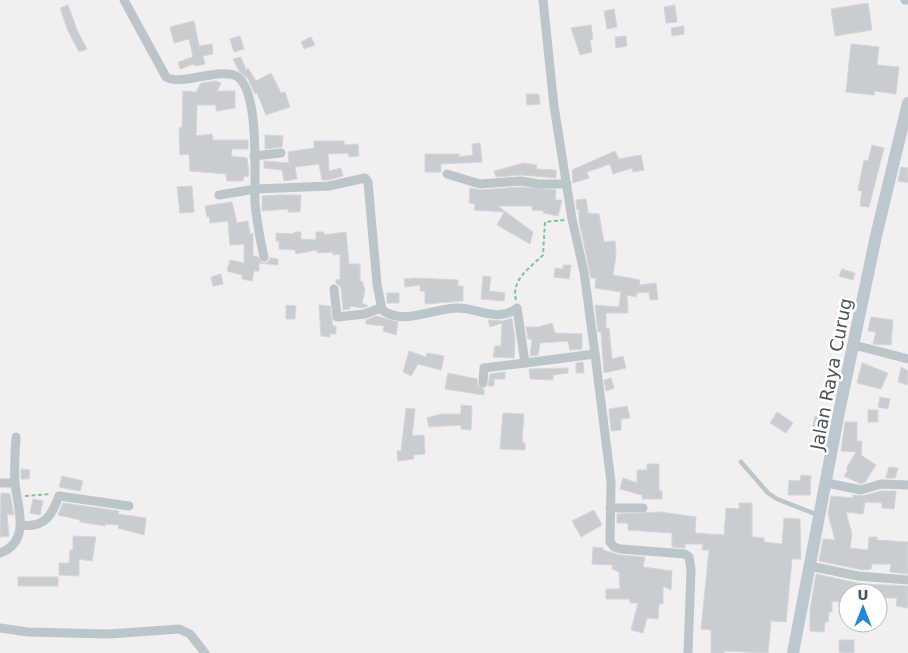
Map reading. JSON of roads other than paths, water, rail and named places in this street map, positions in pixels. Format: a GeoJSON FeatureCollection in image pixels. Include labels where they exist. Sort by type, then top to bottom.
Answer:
{"type":"FeatureCollection","features":[{"type":"Feature","properties":{"kind":"street"},"geometry":{"type":"LineString","coordinates":[[124,0],[166,77],[172,80],[203,75],[230,74],[242,80],[251,106],[258,227],[264,257]]}},
{"type":"Feature","properties":{"kind":"street"},"geometry":{"type":"LineString","coordinates":[[542,0],[554,106],[572,219],[584,272],[595,354],[611,482],[610,542],[614,546],[629,550],[685,554],[689,558],[691,570],[688,653]]}},
{"type":"Feature","properties":{"kind":"street","name":"Jalan Raya Curug"},"geometry":{"type":"LineString","coordinates":[[793,653],[827,483],[839,412],[876,236],[907,120],[908,103]]}},
{"type":"Feature","properties":{"kind":"street"},"geometry":{"type":"LineString","coordinates":[[254,156],[281,152]]}},
{"type":"Feature","properties":{"kind":"street"},"geometry":{"type":"LineString","coordinates":[[447,174],[480,184],[521,181],[539,184],[567,184]]}},
{"type":"Feature","properties":{"kind":"street"},"geometry":{"type":"LineString","coordinates":[[219,195],[256,189],[329,186],[365,178],[368,182],[380,308],[388,314],[408,316],[460,308],[496,315],[512,312],[517,308],[524,364]]}},
{"type":"Feature","properties":{"kind":"street"},"geometry":{"type":"LineString","coordinates":[[334,289],[337,317],[365,314],[380,308]]}},
{"type":"Feature","properties":{"kind":"street"},"geometry":{"type":"LineString","coordinates":[[854,345],[908,359]]}},
{"type":"Feature","properties":{"kind":"street"},"geometry":{"type":"LineString","coordinates":[[483,383],[484,368],[595,354]]}},
{"type":"Feature","properties":{"kind":"street"},"geometry":{"type":"LineString","coordinates":[[0,553],[10,548],[22,525],[15,483],[16,437]]}},
{"type":"Feature","properties":{"kind":"street"},"geometry":{"type":"LineString","coordinates":[[0,483],[15,483]]}},
{"type":"Feature","properties":{"kind":"street"},"geometry":{"type":"LineString","coordinates":[[827,483],[862,490],[881,484],[908,485]]}},
{"type":"Feature","properties":{"kind":"street"},"geometry":{"type":"LineString","coordinates":[[22,525],[38,525],[47,520],[52,514],[59,496],[129,506]]}},
{"type":"Feature","properties":{"kind":"street"},"geometry":{"type":"LineString","coordinates":[[610,508],[643,508]]}},
{"type":"Feature","properties":{"kind":"street"},"geometry":{"type":"LineString","coordinates":[[810,566],[858,576],[908,580]]}},
{"type":"Feature","properties":{"kind":"street"},"geometry":{"type":"LineString","coordinates":[[0,628],[28,632],[109,634],[179,629],[190,634],[205,653]]}},
{"type":"Feature","properties":{"kind":"lane"},"geometry":{"type":"LineString","coordinates":[[741,462],[762,488],[777,499],[820,516]]}}]}
